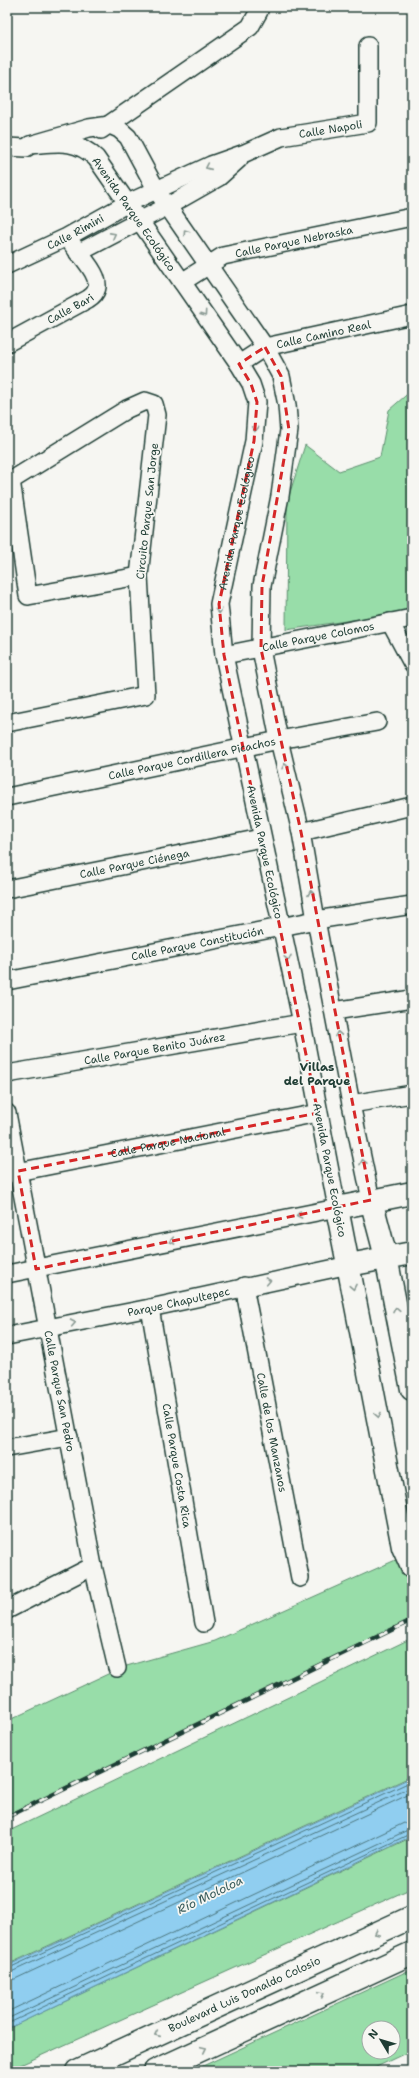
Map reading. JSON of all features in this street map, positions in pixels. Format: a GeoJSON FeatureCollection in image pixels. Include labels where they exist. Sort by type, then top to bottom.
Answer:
{"type":"FeatureCollection","features":[{"type":"Feature","properties":{"kind":"street"},"geometry":{"type":"LineString","coordinates":[[30,145],[68,143],[78,145],[110,126],[250,27],[259,11],[258,7]]}},
{"type":"Feature","properties":{"kind":"street","name":"Calle Napoli"},"geometry":{"type":"LineString","coordinates":[[142,197],[211,165],[281,138],[368,122],[368,46]]}},
{"type":"Feature","properties":{"kind":"street"},"geometry":{"type":"LineString","coordinates":[[7,147],[26,148],[30,145],[89,128],[110,126]]}},
{"type":"Feature","properties":{"kind":"street","name":"Avenida Parque Ecológico"},"geometry":{"type":"LineString","coordinates":[[110,126],[119,129],[128,137],[142,197],[154,213],[182,282],[239,364],[251,384],[256,402],[254,441],[219,604],[224,655],[261,838],[302,1023],[318,1113],[349,1265],[403,1547],[411,1561]]}},
{"type":"Feature","properties":{"kind":"street","name":"Avenida Parque Ecológico"},"geometry":{"type":"LineString","coordinates":[[78,145],[96,158],[142,197],[154,213],[208,264],[265,346],[280,376],[287,406],[289,430],[280,496],[262,586],[261,649],[279,740],[301,832],[351,1104],[371,1200],[386,1257],[412,1390]]}},
{"type":"Feature","properties":{"kind":"street","name":"Calle Napoli"},"geometry":{"type":"LineString","coordinates":[[154,213],[219,177],[245,153]]}},
{"type":"Feature","properties":{"kind":"street","name":"Calle Rimini"},"geometry":{"type":"LineString","coordinates":[[7,265],[67,237],[142,197]]}},
{"type":"Feature","properties":{"kind":"street","name":"Calle Rimini"},"geometry":{"type":"LineString","coordinates":[[78,253],[154,213]]}},
{"type":"Feature","properties":{"kind":"street","name":"Calle Parque Nebraska"},"geometry":{"type":"LineString","coordinates":[[182,282],[208,264],[223,256],[412,217]]}},
{"type":"Feature","properties":{"kind":"street","name":"Calle Bari"},"geometry":{"type":"LineString","coordinates":[[7,343],[93,296],[98,287],[98,282],[67,237]]}},
{"type":"Feature","properties":{"kind":"street","name":"Calle Camino Real"},"geometry":{"type":"LineString","coordinates":[[239,364],[265,346],[412,315]]}},
{"type":"Feature","properties":{"kind":"street","name":"Circuito Parque San Jorge"},"geometry":{"type":"LineString","coordinates":[[7,723],[146,695],[139,576],[157,415],[156,408],[152,402],[140,402],[126,409],[9,482]]}},
{"type":"Feature","properties":{"kind":"street"},"geometry":{"type":"LineString","coordinates":[[9,482],[28,596],[139,576]]}},
{"type":"Feature","properties":{"kind":"street","name":"Calle Parque Colomos"},"geometry":{"type":"LineString","coordinates":[[224,655],[261,649],[412,618]]}},
{"type":"Feature","properties":{"kind":"street"},"geometry":{"type":"LineString","coordinates":[[390,622],[412,662]]}},
{"type":"Feature","properties":{"kind":"street","name":"Calle Parque Cordillera Picachos"},"geometry":{"type":"LineString","coordinates":[[7,797],[279,740],[378,722]]}},
{"type":"Feature","properties":{"kind":"street"},"geometry":{"type":"LineString","coordinates":[[301,832],[412,806]]}},
{"type":"Feature","properties":{"kind":"street","name":"Calle Parque Ciénega"},"geometry":{"type":"LineString","coordinates":[[7,889],[261,838]]}},
{"type":"Feature","properties":{"kind":"street","name":"Calle Parque Constitución"},"geometry":{"type":"LineString","coordinates":[[7,981],[282,928],[316,920],[412,905]]}},
{"type":"Feature","properties":{"kind":"street"},"geometry":{"type":"LineString","coordinates":[[334,1011],[412,999]]}},
{"type":"Feature","properties":{"kind":"street","name":"Calle Parque Benito Juárez"},"geometry":{"type":"LineString","coordinates":[[7,1074],[302,1023]]}},
{"type":"Feature","properties":{"kind":"street"},"geometry":{"type":"LineString","coordinates":[[351,1104],[412,1094]]}},
{"type":"Feature","properties":{"kind":"street","name":"Calle Parque San Pedro"},"geometry":{"type":"LineString","coordinates":[[7,1112],[12,1172],[36,1269],[93,1566],[116,1668]]}},
{"type":"Feature","properties":{"kind":"street","name":"Calle Parque Nacional"},"geometry":{"type":"LineString","coordinates":[[12,1172],[318,1113]]}},
{"type":"Feature","properties":{"kind":"street"},"geometry":{"type":"LineString","coordinates":[[7,1274],[412,1193]]}},
{"type":"Feature","properties":{"kind":"street"},"geometry":{"type":"LineString","coordinates":[[349,1265],[412,1252]]}},
{"type":"Feature","properties":{"kind":"street","name":"Parque Chapultepec"},"geometry":{"type":"LineString","coordinates":[[7,1336],[150,1308],[244,1286],[349,1265]]}},
{"type":"Feature","properties":{"kind":"street","name":"Calle de los Manzanos"},"geometry":{"type":"LineString","coordinates":[[244,1286],[300,1578]]}},
{"type":"Feature","properties":{"kind":"street","name":"Calle Parque Costa Rica"},"geometry":{"type":"LineString","coordinates":[[150,1308],[204,1623]]}},
{"type":"Feature","properties":{"kind":"street"},"geometry":{"type":"LineString","coordinates":[[7,1448],[69,1437]]}},
{"type":"Feature","properties":{"kind":"street"},"geometry":{"type":"LineString","coordinates":[[7,1610],[93,1566]]}},
{"type":"Feature","properties":{"kind":"street","name":"Boulevard Luis Donaldo Colosio"},"geometry":{"type":"LineString","coordinates":[[76,2071],[412,1917]]}},
{"type":"Feature","properties":{"kind":"street"},"geometry":{"type":"LineString","coordinates":[[156,2071],[412,1952]]}},
{"type":"Feature","properties":{"kind":"highlighted area"},"geometry":{"type":"Polygon","coordinates":[[[265,347],[281,376],[289,430],[262,586],[261,649],[301,832],[371,1200],[36,1269],[18,1171],[318,1113],[224,655],[219,604],[254,441],[257,402],[251,384],[239,364],[265,347]]]}},
{"type":"Feature","properties":{"kind":"green space"},"geometry":{"type":"Polygon","coordinates":[[[412,390],[412,611],[286,630],[287,502],[305,445],[339,471],[380,457],[389,410],[412,390]]]}},
{"type":"Feature","properties":{"kind":"green space"},"geometry":{"type":"Polygon","coordinates":[[[409,1554],[412,1560],[412,1618],[7,1815],[7,1721],[123,1667],[215,1641],[409,1554]]]}},
{"type":"Feature","properties":{"kind":"green space"},"geometry":{"type":"Polygon","coordinates":[[[412,1638],[412,1776],[7,1965],[7,1832],[412,1638]]]}},
{"type":"Feature","properties":{"kind":"green space"},"geometry":{"type":"Polygon","coordinates":[[[412,1837],[412,1888],[7,2071],[7,2029],[412,1837]]]}},
{"type":"Feature","properties":{"kind":"green space"},"geometry":{"type":"Polygon","coordinates":[[[412,1969],[412,2050],[401,2055],[401,2020],[361,2020],[361,2060],[391,2060],[368,2071],[192,2071],[412,1969]]]}},
{"type":"Feature","properties":{"kind":"water","name":"Río Mololoa"},"geometry":{"type":"Polygon","coordinates":[[[412,1777],[412,1836],[7,2029],[7,1966],[412,1777]]]}},
{"type":"Feature","properties":{"kind":"railway"},"geometry":{"type":"LineString","coordinates":[[7,1817],[412,1620]]}},
{"type":"Feature","properties":{"kind":"district","name":"Villas del Parque"},"geometry":{"type":"Point","coordinates":[317,1074]}}]}
